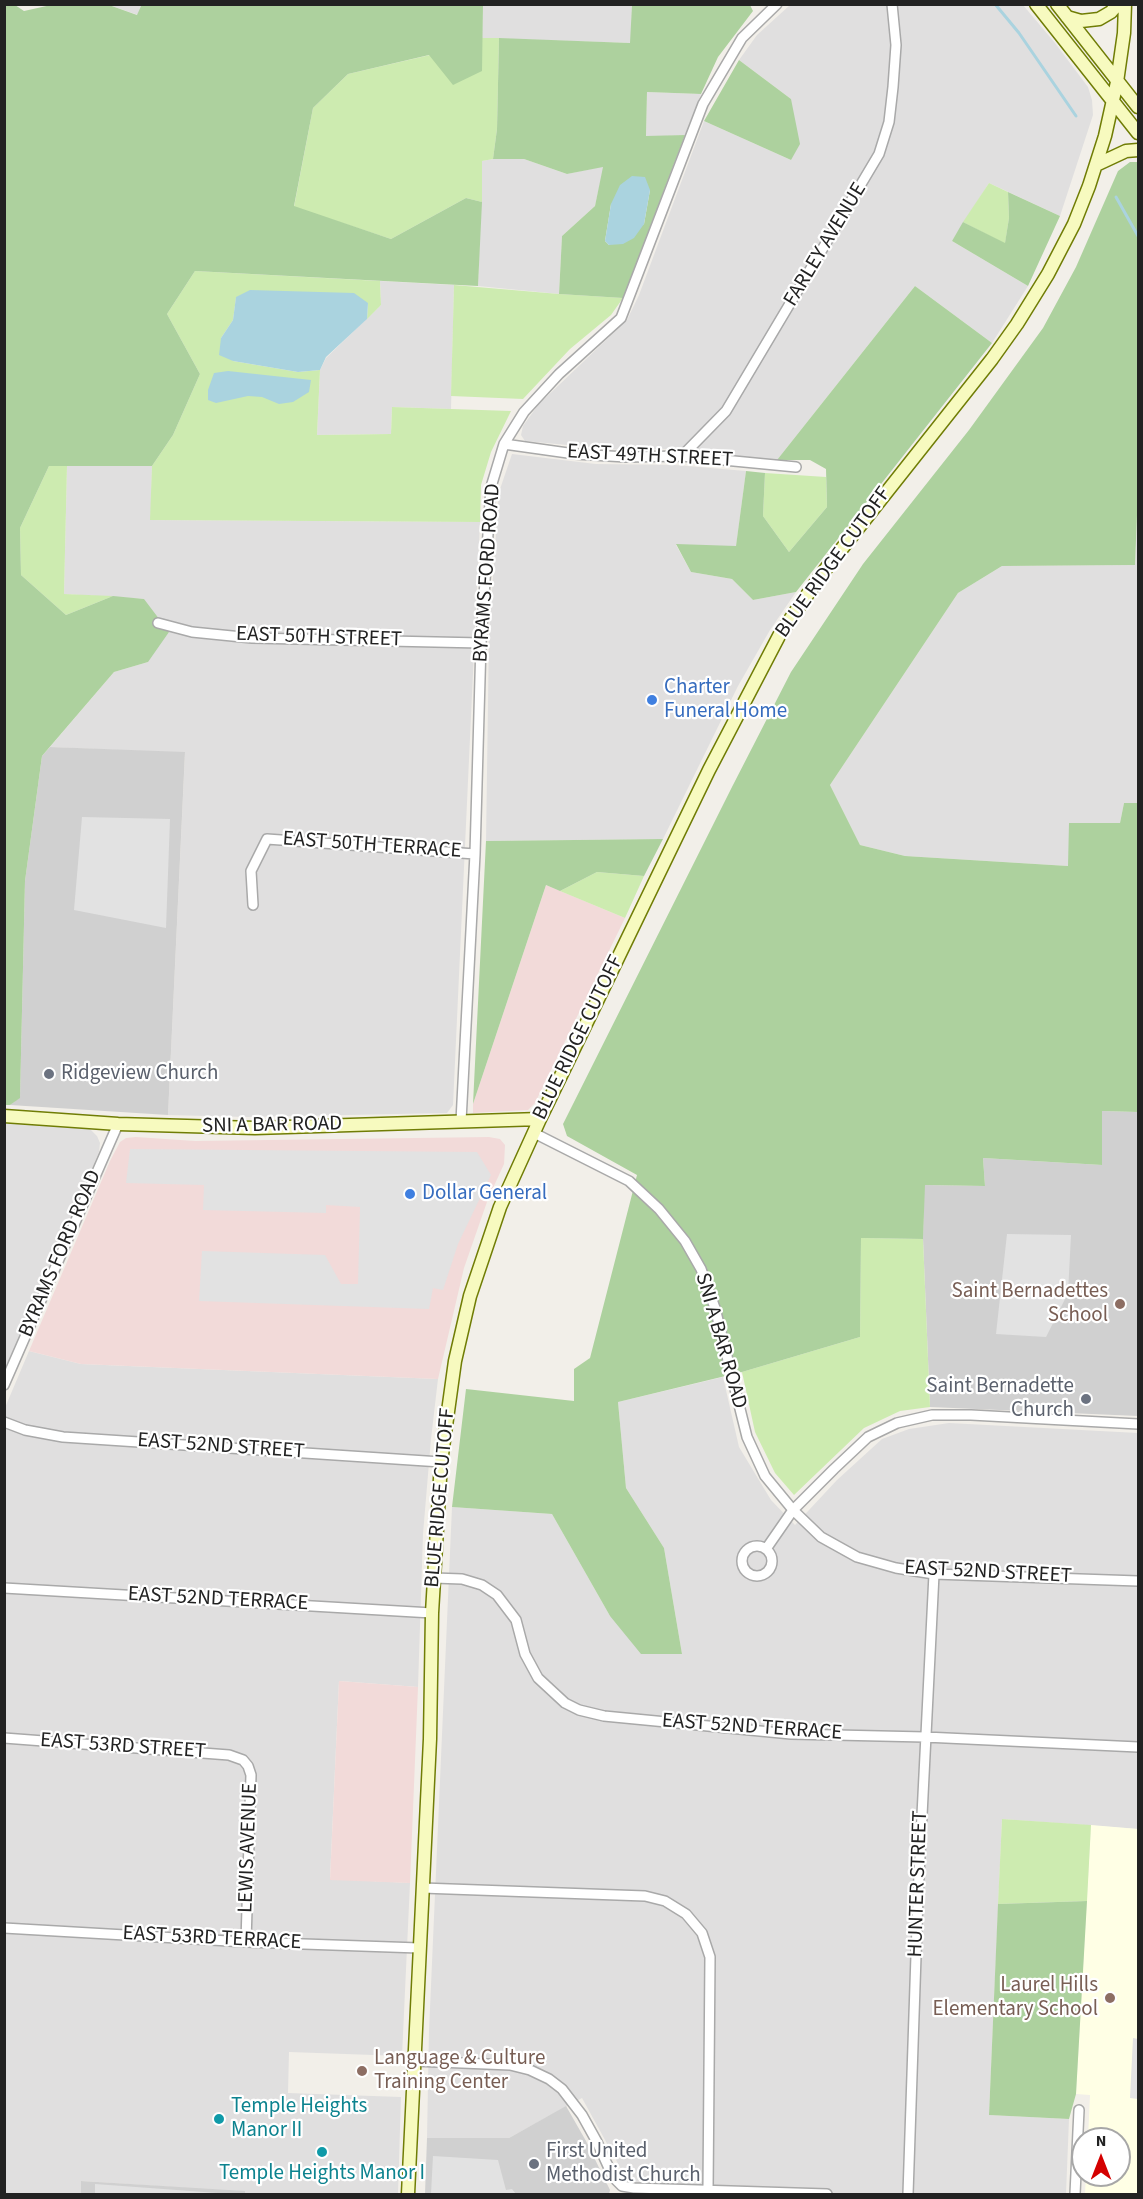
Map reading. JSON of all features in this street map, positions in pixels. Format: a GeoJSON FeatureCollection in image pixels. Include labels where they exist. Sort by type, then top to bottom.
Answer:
{"type":"FeatureCollection","features":[{"type":"Feature","properties":{"kind":"main road"},"geometry":{"type":"LineString","coordinates":[[1036,4],[1138,133]]}},
{"type":"Feature","properties":{"kind":"main road"},"geometry":{"type":"LineString","coordinates":[[1057,4],[1138,107]]}},
{"type":"Feature","properties":{"kind":"main road"},"geometry":{"type":"LineString","coordinates":[[1067,17],[1081,21],[1099,19],[1111,12],[1118,4]]}},
{"type":"Feature","properties":{"kind":"main road","name":"BLUE RIDGE CUTOFF"},"geometry":{"type":"LineString","coordinates":[[408,2194],[430,1739],[432,1613],[441,1462],[455,1361],[470,1296],[500,1207],[540,1119],[709,770],[780,634],[820,575],[992,359],[1017,324],[1074,224],[1096,165],[1113,102],[1124,33],[1125,4]]}},
{"type":"Feature","properties":{"kind":"main road"},"geometry":{"type":"LineString","coordinates":[[1096,165],[1126,151],[1138,150]]}},
{"type":"Feature","properties":{"kind":"main road","name":"SNI A BAR ROAD"},"geometry":{"type":"LineString","coordinates":[[4,1116],[118,1124],[255,1128],[540,1119]]}},
{"type":"Feature","properties":{"kind":"street","name":"BYRAMS FORD ROAD"},"geometry":{"type":"LineString","coordinates":[[461,1121],[475,854],[481,643],[491,487],[504,444],[524,412],[559,374],[621,318],[702,104],[742,38],[765,8],[777,4]]}},
{"type":"Feature","properties":{"kind":"street","name":"FARLEY AVENUE"},"geometry":{"type":"LineString","coordinates":[[682,456],[726,411],[879,154],[889,122],[893,87],[896,45],[892,4]]}},
{"type":"Feature","properties":{"kind":"street","name":"EAST 49TH STREET"},"geometry":{"type":"LineString","coordinates":[[504,444],[575,454],[626,457],[682,456],[796,467]]}},
{"type":"Feature","properties":{"kind":"street","name":"EAST 50TH STREET"},"geometry":{"type":"LineString","coordinates":[[158,623],[192,632],[252,638],[481,643]]}},
{"type":"Feature","properties":{"kind":"street","name":"EAST 50TH TERRACE"},"geometry":{"type":"LineString","coordinates":[[253,905],[251,871],[267,839],[475,854]]}},
{"type":"Feature","properties":{"kind":"street","name":"BYRAMS FORD ROAD"},"geometry":{"type":"LineString","coordinates":[[4,1385],[118,1124]]}},
{"type":"Feature","properties":{"kind":"street","name":"SNI A BAR ROAD"},"geometry":{"type":"LineString","coordinates":[[534,1133],[629,1181],[659,1209],[685,1241],[701,1269],[715,1308],[747,1437],[765,1476],[793,1510]]}},
{"type":"Feature","properties":{"kind":"street"},"geometry":{"type":"LineString","coordinates":[[766,1549],[793,1510],[868,1437],[897,1423],[932,1415],[971,1415],[1138,1424]]}},
{"type":"Feature","properties":{"kind":"street","name":"EAST 52ND STREET"},"geometry":{"type":"LineString","coordinates":[[4,1422],[25,1430],[63,1437],[441,1462]]}},
{"type":"Feature","properties":{"kind":"street","name":"EAST 52ND STREET"},"geometry":{"type":"LineString","coordinates":[[793,1510],[821,1537],[857,1557],[896,1568],[934,1574],[1138,1581]]}},
{"type":"Feature","properties":{"kind":"street","name":"HUNTER STREET"},"geometry":{"type":"LineString","coordinates":[[908,2194],[925,1737],[934,1574]]}},
{"type":"Feature","properties":{"kind":"street","name":"EAST 52ND TERRACE"},"geometry":{"type":"LineString","coordinates":[[434,1578],[462,1579],[482,1585],[497,1595],[516,1620],[525,1654],[538,1678],[565,1704],[579,1710],[604,1716],[791,1734],[925,1737],[1138,1747]]}},
{"type":"Feature","properties":{"kind":"street","name":"EAST 52ND TERRACE"},"geometry":{"type":"LineString","coordinates":[[4,1588],[432,1613]]}},
{"type":"Feature","properties":{"kind":"street","name":"EAST 53RD STREET"},"geometry":{"type":"LineString","coordinates":[[4,1738],[229,1755],[240,1758]]}},
{"type":"Feature","properties":{"kind":"street","name":"LEWIS AVENUE"},"geometry":{"type":"LineString","coordinates":[[240,1758],[248,1766],[252,1775],[246,1942]]}},
{"type":"Feature","properties":{"kind":"street"},"geometry":{"type":"LineString","coordinates":[[422,1888],[645,1896],[665,1901],[686,1914],[702,1933],[710,1957],[708,2190]]}},
{"type":"Feature","properties":{"kind":"street","name":"EAST 53RD TERRACE"},"geometry":{"type":"LineString","coordinates":[[4,1928],[246,1942],[419,1948]]}},
{"type":"Feature","properties":{"kind":"street"},"geometry":{"type":"LineString","coordinates":[[414,2061],[510,2065],[530,2070],[549,2079],[562,2089],[582,2115],[620,2190],[634,2188],[826,2194]]}},
{"type":"Feature","properties":{"kind":"street"},"geometry":{"type":"LineString","coordinates":[[1075,2194],[1079,2110]]}},
{"type":"Feature","properties":{"kind":"shaded area"},"geometry":{"type":"Polygon","coordinates":[[[109,5],[142,5],[138,15],[109,5]]]}},
{"type":"Feature","properties":{"kind":"shaded area"},"geometry":{"type":"Polygon","coordinates":[[[483,5],[632,5],[631,43],[482,38],[483,5]]]}},
{"type":"Feature","properties":{"kind":"shaded area"},"geometry":{"type":"Polygon","coordinates":[[[790,5],[1023,5],[1088,87],[1093,115],[1060,216],[989,183],[952,241],[1028,286],[992,343],[915,286],[777,460],[670,449],[620,450],[525,441],[521,435],[523,426],[538,405],[627,320],[639,295],[704,121],[791,160],[791,99],[739,60],[757,35],[790,5]]]}},
{"type":"Feature","properties":{"kind":"shaded area"},"geometry":{"type":"Polygon","coordinates":[[[647,92],[701,94],[685,135],[646,137],[647,92]]]}},
{"type":"Feature","properties":{"kind":"shaded area"},"geometry":{"type":"Polygon","coordinates":[[[524,159],[567,174],[604,166],[595,206],[562,236],[559,294],[478,286],[482,161],[524,159]]]}},
{"type":"Feature","properties":{"kind":"shaded area"},"geometry":{"type":"Polygon","coordinates":[[[380,281],[454,285],[451,409],[392,407],[391,434],[317,435],[320,370],[326,358],[381,305],[380,281]]]}},
{"type":"Feature","properties":{"kind":"shaded area"},"geometry":{"type":"Polygon","coordinates":[[[512,454],[596,464],[675,465],[746,471],[736,547],[676,545],[691,572],[732,579],[753,600],[796,592],[770,630],[738,686],[663,839],[486,841],[489,634],[499,492],[512,454]]]}},
{"type":"Feature","properties":{"kind":"shaded area"},"geometry":{"type":"Polygon","coordinates":[[[67,466],[152,466],[151,520],[480,522],[453,1105],[447,1113],[247,1117],[168,1115],[185,753],[50,747],[114,672],[148,662],[144,599],[64,594],[67,466]]]}},
{"type":"Feature","properties":{"kind":"shaded area"},"geometry":{"type":"Polygon","coordinates":[[[1138,491],[1138,803],[1124,803],[1120,823],[1068,866],[905,856],[860,845],[830,785],[958,593],[1002,566],[1135,565],[1138,491]]]}},
{"type":"Feature","properties":{"kind":"shaded area"},"geometry":{"type":"Polygon","coordinates":[[[50,747],[185,752],[168,1115],[10,1105],[20,1097],[25,881],[42,756],[50,747]]]}},
{"type":"Feature","properties":{"kind":"shaded area"},"geometry":{"type":"Polygon","coordinates":[[[82,817],[170,819],[166,928],[74,910],[82,817]]]}},
{"type":"Feature","properties":{"kind":"shaded area"},"geometry":{"type":"Polygon","coordinates":[[[546,885],[625,918],[535,1103],[528,1110],[473,1113],[473,1104],[546,885]]]}},
{"type":"Feature","properties":{"kind":"shaded area"},"geometry":{"type":"Polygon","coordinates":[[[1102,1111],[1138,1112],[1138,1416],[930,1407],[923,1239],[924,1185],[985,1186],[983,1158],[1102,1165],[1102,1111]]]}},
{"type":"Feature","properties":{"kind":"shaded area"},"geometry":{"type":"Polygon","coordinates":[[[5,1122],[80,1126],[90,1129],[100,1143],[99,1152],[5,1375],[5,1122]]]}},
{"type":"Feature","properties":{"kind":"shaded area"},"geometry":{"type":"Polygon","coordinates":[[[489,1137],[500,1139],[505,1145],[504,1164],[488,1199],[464,1268],[438,1379],[81,1364],[29,1351],[110,1161],[120,1142],[126,1138],[195,1141],[489,1137]]]}},
{"type":"Feature","properties":{"kind":"shaded area"},"geometry":{"type":"Polygon","coordinates":[[[130,1149],[477,1152],[491,1175],[458,1244],[443,1290],[433,1288],[429,1309],[199,1301],[202,1251],[325,1255],[341,1284],[358,1284],[360,1207],[326,1205],[326,1213],[203,1210],[204,1185],[126,1183],[130,1149]]]}},
{"type":"Feature","properties":{"kind":"shaded area"},"geometry":{"type":"Polygon","coordinates":[[[1007,1234],[1071,1235],[1068,1293],[1046,1337],[996,1334],[1007,1234]]]}},
{"type":"Feature","properties":{"kind":"shaded area"},"geometry":{"type":"Polygon","coordinates":[[[29,1351],[81,1364],[438,1379],[423,1534],[418,1687],[339,1681],[330,1879],[410,1883],[402,2056],[289,2052],[288,2093],[401,2097],[398,2194],[245,2194],[245,2192],[82,2181],[81,2194],[5,2194],[4,1410],[29,1351]]]}},
{"type":"Feature","properties":{"kind":"shaded area"},"geometry":{"type":"Polygon","coordinates":[[[723,1377],[739,1447],[771,1500],[795,1525],[837,1480],[882,1439],[909,1429],[949,1423],[1138,1433],[1138,1829],[1002,1819],[989,2115],[1069,2119],[1066,2194],[630,2194],[630,2178],[621,2169],[582,2098],[509,2138],[427,2138],[429,2031],[452,1507],[552,1514],[610,1616],[682,1654],[664,1548],[626,1488],[618,1402],[723,1377]]]}},
{"type":"Feature","properties":{"kind":"shaded area"},"geometry":{"type":"Polygon","coordinates":[[[339,1681],[418,1687],[410,1883],[330,1880],[339,1681]]]}},
{"type":"Feature","properties":{"kind":"shaded area","name":"Laurel Hills Elementary School"},"geometry":{"type":"Polygon","coordinates":[[[1091,1825],[1138,1829],[1138,2194],[1085,2194],[1085,2187],[1131,2187],[1131,2127],[1089,2127],[1090,2095],[1076,2094],[1091,1825]]]}},
{"type":"Feature","properties":{"kind":"shaded area"},"geometry":{"type":"Polygon","coordinates":[[[1133,2038],[1138,2039],[1138,2099],[1130,2098],[1133,2038]]]}},
{"type":"Feature","properties":{"kind":"shaded area"},"geometry":{"type":"Polygon","coordinates":[[[566,2106],[610,2190],[609,2194],[425,2194],[427,2138],[509,2138],[566,2106]]]}},
{"type":"Feature","properties":{"kind":"shaded area"},"geometry":{"type":"Polygon","coordinates":[[[433,2156],[498,2160],[506,2190],[512,2189],[516,2194],[431,2194],[433,2156]]]}},
{"type":"Feature","properties":{"kind":"shaded area"},"geometry":{"type":"Polygon","coordinates":[[[81,2181],[245,2191],[245,2194],[81,2194],[81,2181]]]}},
{"type":"Feature","properties":{"kind":"shaded area"},"geometry":{"type":"Polygon","coordinates":[[[95,2184],[231,2194],[95,2194],[95,2184]]]}},
{"type":"Feature","properties":{"kind":"green space"},"geometry":{"type":"Polygon","coordinates":[[[142,4],[483,5],[482,71],[453,85],[429,55],[348,74],[313,108],[294,206],[391,239],[466,198],[482,202],[478,286],[195,271],[167,314],[200,374],[173,435],[152,466],[49,466],[20,528],[21,575],[66,615],[113,596],[144,599],[169,632],[148,662],[114,672],[42,756],[25,881],[20,1098],[10,1105],[5,1105],[5,5],[15,5],[24,11],[51,5],[109,5],[137,15],[142,4]]]}},
{"type":"Feature","properties":{"kind":"green space"},"geometry":{"type":"Polygon","coordinates":[[[632,5],[750,5],[753,11],[718,57],[701,94],[647,92],[646,136],[685,135],[623,298],[559,294],[562,236],[595,206],[603,167],[567,174],[524,159],[493,159],[497,129],[499,38],[630,43],[632,5]],[[650,190],[611,204],[605,241],[609,245],[644,224],[650,190]]]}},
{"type":"Feature","properties":{"kind":"green space"},"geometry":{"type":"Polygon","coordinates":[[[482,38],[499,38],[497,129],[493,159],[482,161],[482,202],[466,198],[391,239],[294,207],[313,108],[348,74],[430,55],[482,71],[482,38]]]}},
{"type":"Feature","properties":{"kind":"green space"},"geometry":{"type":"Polygon","coordinates":[[[739,60],[791,99],[800,144],[791,160],[704,121],[739,60]]]}},
{"type":"Feature","properties":{"kind":"green space"},"geometry":{"type":"Polygon","coordinates":[[[1130,162],[1138,162],[1138,491],[1135,565],[1002,566],[958,593],[830,785],[860,845],[905,856],[1068,866],[1069,823],[1120,823],[1124,803],[1138,803],[1138,1112],[1102,1111],[1102,1165],[983,1158],[985,1186],[925,1185],[923,1239],[861,1238],[860,1337],[742,1372],[618,1402],[626,1488],[664,1548],[682,1654],[641,1654],[610,1616],[552,1514],[452,1507],[466,1389],[574,1401],[574,1369],[590,1358],[637,1175],[567,1136],[563,1124],[791,672],[863,564],[969,430],[1043,328],[1076,267],[1118,171],[1130,162]]]}},
{"type":"Feature","properties":{"kind":"green space"},"geometry":{"type":"Polygon","coordinates":[[[989,183],[1008,192],[1009,218],[1005,244],[963,222],[989,183]]]}},
{"type":"Feature","properties":{"kind":"green space"},"geometry":{"type":"Polygon","coordinates":[[[1008,192],[1060,216],[1028,286],[952,241],[963,222],[1005,243],[1009,218],[1008,192]]]}},
{"type":"Feature","properties":{"kind":"green space"},"geometry":{"type":"Polygon","coordinates":[[[195,271],[380,281],[381,305],[367,319],[368,303],[236,298],[233,320],[221,338],[233,361],[298,372],[320,370],[317,435],[391,434],[392,407],[511,411],[491,452],[481,485],[480,522],[150,520],[152,466],[173,435],[200,374],[167,314],[195,271]]]}},
{"type":"Feature","properties":{"kind":"green space"},"geometry":{"type":"Polygon","coordinates":[[[454,285],[623,298],[611,315],[570,349],[523,399],[451,396],[454,285]]]}},
{"type":"Feature","properties":{"kind":"green space"},"geometry":{"type":"Polygon","coordinates":[[[915,286],[992,343],[796,592],[753,600],[732,579],[691,572],[676,544],[736,546],[746,471],[765,473],[763,516],[789,552],[827,507],[826,469],[810,460],[777,460],[915,286]]]}},
{"type":"Feature","properties":{"kind":"green space"},"geometry":{"type":"Polygon","coordinates":[[[49,466],[67,466],[64,594],[113,596],[66,615],[21,575],[20,528],[49,466]]]}},
{"type":"Feature","properties":{"kind":"green space"},"geometry":{"type":"Polygon","coordinates":[[[765,473],[826,477],[827,507],[789,552],[763,516],[765,473]]]}},
{"type":"Feature","properties":{"kind":"green space"},"geometry":{"type":"Polygon","coordinates":[[[663,839],[644,876],[597,872],[560,891],[546,885],[473,1104],[486,841],[663,839]]]}},
{"type":"Feature","properties":{"kind":"green space"},"geometry":{"type":"Polygon","coordinates":[[[597,872],[644,876],[625,918],[560,891],[597,872]]]}},
{"type":"Feature","properties":{"kind":"green space"},"geometry":{"type":"Polygon","coordinates":[[[861,1238],[923,1239],[930,1407],[900,1411],[864,1428],[794,1495],[775,1473],[755,1432],[742,1372],[860,1337],[861,1238]]]}},
{"type":"Feature","properties":{"kind":"green space"},"geometry":{"type":"Polygon","coordinates":[[[1002,1819],[1091,1825],[1087,1901],[998,1904],[1002,1819]]]}},
{"type":"Feature","properties":{"kind":"green space"},"geometry":{"type":"Polygon","coordinates":[[[1087,1901],[1076,2094],[1069,2119],[989,2115],[998,1904],[1087,1901]]]}},
{"type":"Feature","properties":{"kind":"water"},"geometry":{"type":"Polygon","coordinates":[[[632,176],[645,177],[650,190],[644,224],[634,238],[623,244],[609,245],[605,241],[611,204],[620,185],[632,176]]]}},
{"type":"Feature","properties":{"kind":"water"},"geometry":{"type":"Polygon","coordinates":[[[250,290],[354,293],[368,303],[367,319],[326,357],[320,370],[298,372],[233,361],[219,355],[221,338],[233,320],[236,297],[250,290]]]}},
{"type":"Feature","properties":{"kind":"water"},"geometry":{"type":"Polygon","coordinates":[[[228,371],[311,380],[309,392],[293,402],[279,404],[262,397],[248,396],[216,403],[208,400],[208,390],[214,373],[228,371]]]}},
{"type":"Feature","properties":{"kind":"waterway"},"geometry":{"type":"LineString","coordinates":[[995,4],[1019,33],[1076,116]]}},
{"type":"Feature","properties":{"kind":"waterway"},"geometry":{"type":"LineString","coordinates":[[1116,197],[1138,236]]}},
{"type":"Feature","properties":{"kind":"place","name":"Charter Funeral Home"},"geometry":{"type":"Point","coordinates":[652,700]}},
{"type":"Feature","properties":{"kind":"place","name":"Ridgeview Church"},"geometry":{"type":"Point","coordinates":[49,1074]}},
{"type":"Feature","properties":{"kind":"place","name":"Dollar General"},"geometry":{"type":"Point","coordinates":[410,1194]}},
{"type":"Feature","properties":{"kind":"place","name":"Saint Bernadettes School"},"geometry":{"type":"Point","coordinates":[1120,1304]}},
{"type":"Feature","properties":{"kind":"place","name":"Saint Bernadette Church"},"geometry":{"type":"Point","coordinates":[1086,1399]}},
{"type":"Feature","properties":{"kind":"place","name":"Laurel Hills Elementary School"},"geometry":{"type":"Point","coordinates":[1110,1998]}},
{"type":"Feature","properties":{"kind":"place","name":"Language & Culture Training Center"},"geometry":{"type":"Point","coordinates":[362,2071]}},
{"type":"Feature","properties":{"kind":"place","name":"Temple Heights Manor II"},"geometry":{"type":"Point","coordinates":[219,2119]}},
{"type":"Feature","properties":{"kind":"place","name":"Temple Heights Manor I"},"geometry":{"type":"Point","coordinates":[322,2152]}},
{"type":"Feature","properties":{"kind":"place","name":"First United Methodist Church"},"geometry":{"type":"Point","coordinates":[534,2164]}}]}
